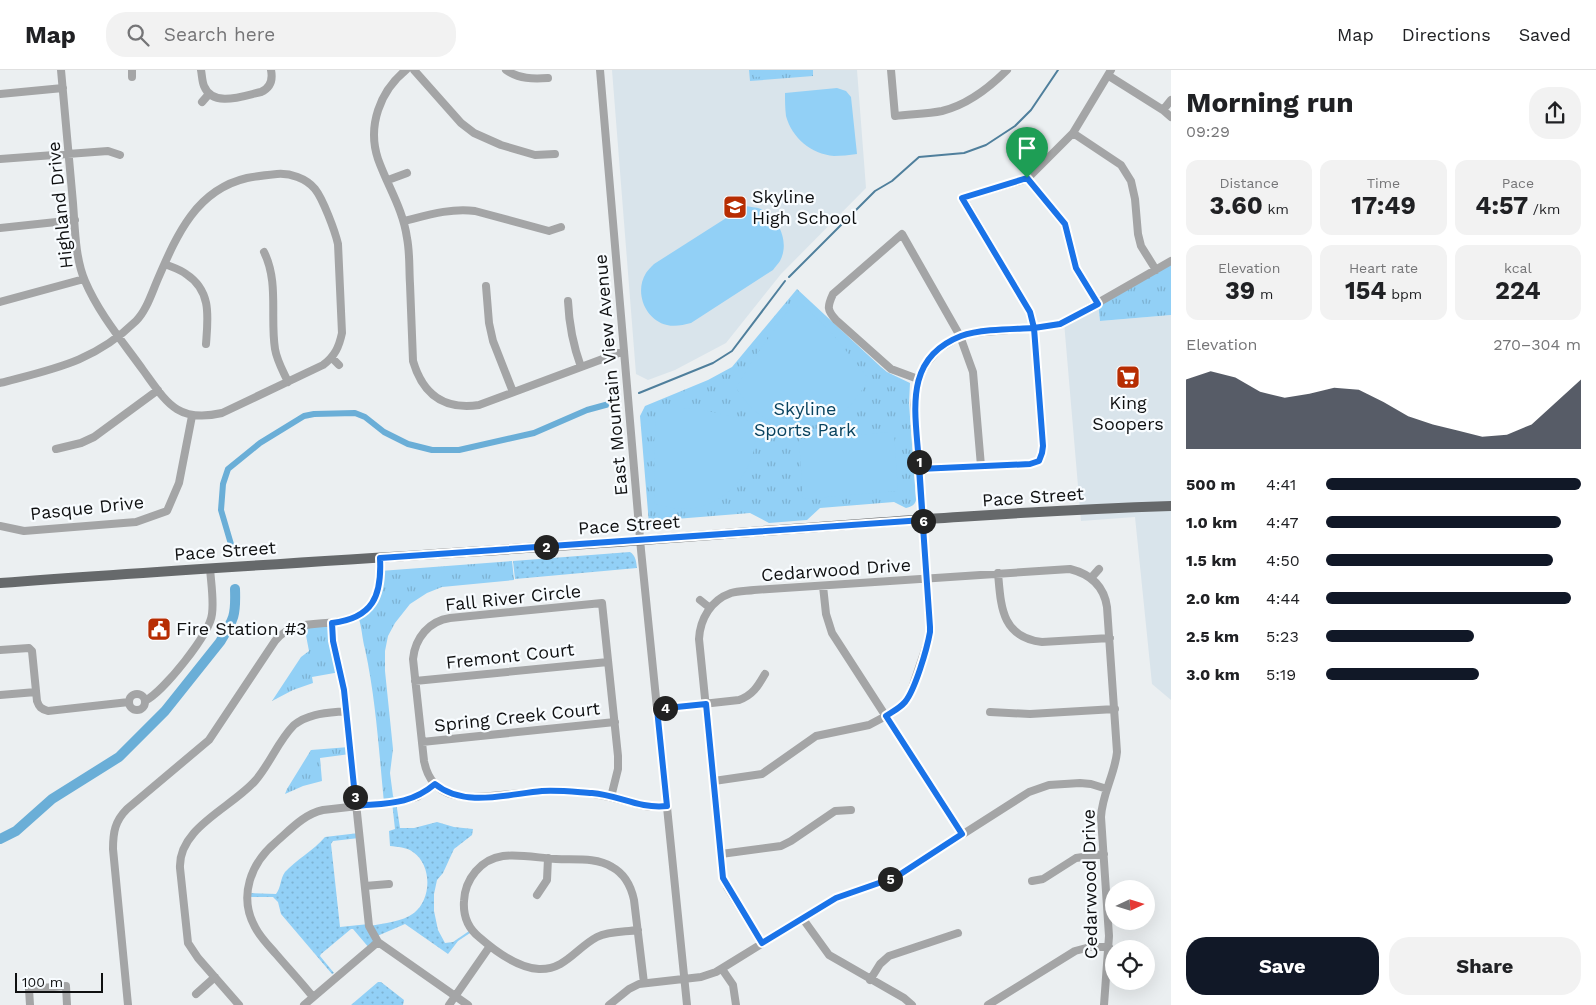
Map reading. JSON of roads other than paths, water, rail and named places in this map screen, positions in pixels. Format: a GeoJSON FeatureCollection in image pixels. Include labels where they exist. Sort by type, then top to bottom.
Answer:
{"type":"FeatureCollection","features":[{"type":"Feature","properties":{"kind":"main road","name":"Pace Street"},"geometry":{"type":"LineString","coordinates":[[0,583],[923,520],[1171,506]]}},
{"type":"Feature","properties":{"kind":"street","name":"Highland Drive"},"geometry":{"type":"LineString","coordinates":[[62,70],[76,242],[84,279],[101,312],[158,390],[174,408],[192,416]]}},
{"type":"Feature","properties":{"kind":"street"},"geometry":{"type":"LineString","coordinates":[[201,70],[204,86],[209,94],[223,100],[265,90],[270,84],[271,70]]}},
{"type":"Feature","properties":{"kind":"street"},"geometry":{"type":"LineString","coordinates":[[406,70],[396,78],[386,91],[379,105],[374,132],[379,160],[404,221],[408,250],[413,361],[422,391],[460,406],[479,405],[624,351]]}},
{"type":"Feature","properties":{"kind":"street"},"geometry":{"type":"LineString","coordinates":[[414,70],[461,123],[474,133],[495,143],[535,155],[555,154]]}},
{"type":"Feature","properties":{"kind":"street"},"geometry":{"type":"LineString","coordinates":[[506,70],[521,78],[548,78]]}},
{"type":"Feature","properties":{"kind":"street","name":"East Mountain View Avenue"},"geometry":{"type":"LineString","coordinates":[[600,70],[640,540],[687,1005]]}},
{"type":"Feature","properties":{"kind":"street"},"geometry":{"type":"LineString","coordinates":[[891,70],[895,116],[942,111],[963,103],[980,94],[1007,70]]}},
{"type":"Feature","properties":{"kind":"street"},"geometry":{"type":"LineString","coordinates":[[919,469],[1030,464],[1039,461],[1042,453],[1034,328],[1030,312],[962,198],[1027,178],[1073,133],[1110,73],[1171,117]]}},
{"type":"Feature","properties":{"kind":"street"},"geometry":{"type":"LineString","coordinates":[[270,84],[279,89]]}},
{"type":"Feature","properties":{"kind":"street"},"geometry":{"type":"LineString","coordinates":[[0,94],[63,88]]}},
{"type":"Feature","properties":{"kind":"street"},"geometry":{"type":"LineString","coordinates":[[202,102],[209,94]]}},
{"type":"Feature","properties":{"kind":"street"},"geometry":{"type":"LineString","coordinates":[[1163,110],[1171,100]]}},
{"type":"Feature","properties":{"kind":"street"},"geometry":{"type":"LineString","coordinates":[[1073,133],[1121,165],[1131,182],[1135,198],[1141,246],[1156,270]]}},
{"type":"Feature","properties":{"kind":"street"},"geometry":{"type":"LineString","coordinates":[[0,160],[108,151],[120,155]]}},
{"type":"Feature","properties":{"kind":"street"},"geometry":{"type":"LineString","coordinates":[[388,180],[407,173]]}},
{"type":"Feature","properties":{"kind":"street"},"geometry":{"type":"LineString","coordinates":[[0,384],[63,367],[82,359],[118,336],[137,320],[143,313],[184,224],[194,210],[208,197],[231,183],[248,178],[284,174],[296,176],[314,189],[336,233],[342,333],[340,344],[332,358],[323,365],[222,413],[209,416],[192,416]]}},
{"type":"Feature","properties":{"kind":"street"},"geometry":{"type":"LineString","coordinates":[[1027,178],[1065,224],[1076,268],[1098,304]]}},
{"type":"Feature","properties":{"kind":"street"},"geometry":{"type":"LineString","coordinates":[[404,221],[448,210],[462,209],[549,231],[561,228]]}},
{"type":"Feature","properties":{"kind":"street"},"geometry":{"type":"LineString","coordinates":[[0,228],[74,220]]}},
{"type":"Feature","properties":{"kind":"street"},"geometry":{"type":"LineString","coordinates":[[918,379],[891,369],[836,320],[829,311],[829,303],[833,294],[902,234],[960,336],[973,372],[981,466]]}},
{"type":"Feature","properties":{"kind":"street"},"geometry":{"type":"LineString","coordinates":[[264,252],[272,273],[275,348],[278,361],[288,382]]}},
{"type":"Feature","properties":{"kind":"street"},"geometry":{"type":"LineString","coordinates":[[714,780],[762,774],[816,736],[869,725],[886,716],[900,706],[910,694],[929,638],[930,627],[914,405],[918,379],[927,362],[939,349],[960,336],[972,333],[1060,324],[1171,261]]}},
{"type":"Feature","properties":{"kind":"street"},"geometry":{"type":"LineString","coordinates":[[165,264],[186,273],[202,291],[209,314],[206,344]]}},
{"type":"Feature","properties":{"kind":"street"},"geometry":{"type":"LineString","coordinates":[[0,302],[84,279]]}},
{"type":"Feature","properties":{"kind":"street"},"geometry":{"type":"LineString","coordinates":[[486,286],[489,323],[513,392]]}},
{"type":"Feature","properties":{"kind":"street"},"geometry":{"type":"LineString","coordinates":[[568,301],[569,327],[581,367]]}},
{"type":"Feature","properties":{"kind":"street"},"geometry":{"type":"LineString","coordinates":[[332,358],[339,366]]}},
{"type":"Feature","properties":{"kind":"street"},"geometry":{"type":"LineString","coordinates":[[56,449],[81,443],[94,437],[158,390]]}},
{"type":"Feature","properties":{"kind":"street","name":"Pasque Drive"},"geometry":{"type":"LineString","coordinates":[[0,526],[24,531],[136,522],[167,511],[178,483],[192,416]]}},
{"type":"Feature","properties":{"kind":"street"},"geometry":{"type":"LineString","coordinates":[[128,1005],[113,833],[117,823],[127,809],[209,740],[278,637],[287,630],[299,626],[344,621],[355,617],[365,610],[373,601],[379,589],[380,558]]}},
{"type":"Feature","properties":{"kind":"street"},"geometry":{"type":"LineString","coordinates":[[0,650],[29,648],[32,651],[39,706],[48,711],[129,702],[133,708],[138,710],[142,708],[145,700],[158,692],[176,672],[207,629],[212,614],[210,568]]}},
{"type":"Feature","properties":{"kind":"street","name":"Cedarwood Drive"},"geometry":{"type":"LineString","coordinates":[[762,943],[725,883],[699,632],[702,620],[710,608],[724,596],[735,592],[1068,569],[1081,572],[1091,578],[1101,589],[1106,600],[1117,755],[1102,806],[1101,817],[1109,940]]}},
{"type":"Feature","properties":{"kind":"street"},"geometry":{"type":"LineString","coordinates":[[1091,578],[1099,569]]}},
{"type":"Feature","properties":{"kind":"street"},"geometry":{"type":"LineString","coordinates":[[998,573],[1002,613],[1009,624],[1021,635],[1031,640],[1042,642],[1110,638]]}},
{"type":"Feature","properties":{"kind":"street"},"geometry":{"type":"LineString","coordinates":[[823,586],[825,610],[832,632],[962,834]]}},
{"type":"Feature","properties":{"kind":"street"},"geometry":{"type":"LineString","coordinates":[[700,600],[710,608]]}},
{"type":"Feature","properties":{"kind":"street","name":"Fall River Circle"},"geometry":{"type":"LineString","coordinates":[[435,784],[429,777],[425,767],[413,660],[420,638],[430,626],[445,618],[602,603],[618,763],[611,797]]}},
{"type":"Feature","properties":{"kind":"street"},"geometry":{"type":"LineString","coordinates":[[332,623],[333,641],[344,690],[369,926],[378,942],[468,1005]]}},
{"type":"Feature","properties":{"kind":"street","name":"Fremont Court"},"geometry":{"type":"LineString","coordinates":[[415,681],[608,662]]}},
{"type":"Feature","properties":{"kind":"street"},"geometry":{"type":"LineString","coordinates":[[657,709],[737,700],[746,697],[757,688],[765,674]]}},
{"type":"Feature","properties":{"kind":"street"},"geometry":{"type":"LineString","coordinates":[[0,695],[36,692]]}},
{"type":"Feature","properties":{"kind":"street"},"geometry":{"type":"LineString","coordinates":[[990,712],[1030,714],[1115,709]]}},
{"type":"Feature","properties":{"kind":"street"},"geometry":{"type":"LineString","coordinates":[[239,1005],[195,953],[187,940],[180,864],[180,856],[184,844],[194,832],[254,782],[294,725],[313,715],[346,711]]}},
{"type":"Feature","properties":{"kind":"street","name":"Spring Creek Court"},"geometry":{"type":"LineString","coordinates":[[422,742],[615,722]]}},
{"type":"Feature","properties":{"kind":"street"},"geometry":{"type":"LineString","coordinates":[[609,1005],[629,989],[644,983],[706,976],[722,969],[836,898],[896,877],[1024,795],[1040,787],[1083,783],[1107,789]]}},
{"type":"Feature","properties":{"kind":"street"},"geometry":{"type":"LineString","coordinates":[[313,997],[261,937],[255,928],[248,907],[248,885],[254,867],[265,852],[306,817],[323,810],[402,801],[425,793],[435,784],[451,794],[466,798],[557,791],[596,794],[647,807],[667,806]]}},
{"type":"Feature","properties":{"kind":"street"},"geometry":{"type":"LineString","coordinates":[[721,854],[781,846],[798,837],[835,811],[851,810]]}},
{"type":"Feature","properties":{"kind":"street"},"geometry":{"type":"LineString","coordinates":[[1032,881],[1043,879],[1076,858],[1104,854]]}},
{"type":"Feature","properties":{"kind":"street"},"geometry":{"type":"LineString","coordinates":[[638,930],[609,933],[600,936],[564,963],[548,969],[534,969],[520,965],[490,946],[475,933],[466,918],[464,896],[472,875],[483,865],[500,857],[596,861],[607,864],[616,869],[626,880],[632,891],[638,930],[644,983]]}},
{"type":"Feature","properties":{"kind":"street"},"geometry":{"type":"LineString","coordinates":[[537,895],[547,880],[548,858]]}},
{"type":"Feature","properties":{"kind":"street"},"geometry":{"type":"LineString","coordinates":[[365,886],[390,884]]}},
{"type":"Feature","properties":{"kind":"street"},"geometry":{"type":"LineString","coordinates":[[803,919],[829,955],[904,998],[912,1005]]}},
{"type":"Feature","properties":{"kind":"street"},"geometry":{"type":"LineString","coordinates":[[870,980],[880,964],[889,956],[958,933]]}},
{"type":"Feature","properties":{"kind":"street"},"geometry":{"type":"LineString","coordinates":[[304,1005],[378,942]]}},
{"type":"Feature","properties":{"kind":"street"},"geometry":{"type":"LineString","coordinates":[[449,1005],[490,946]]}},
{"type":"Feature","properties":{"kind":"street"},"geometry":{"type":"LineString","coordinates":[[988,1005],[1075,951],[1090,946],[1105,947]]}},
{"type":"Feature","properties":{"kind":"street"},"geometry":{"type":"LineString","coordinates":[[722,969],[733,986],[736,1005]]}},
{"type":"Feature","properties":{"kind":"street"},"geometry":{"type":"LineString","coordinates":[[196,994],[215,977]]}},
{"type":"Feature","properties":{"kind":"street"},"geometry":{"type":"LineString","coordinates":[[30,1005],[29,989],[66,986],[67,1005]]}},
{"type":"Feature","properties":{"kind":"street","name":"Cedarwood Drive"},"geometry":{"type":"LineString","coordinates":[[1104,1005],[1105,990]]}},
{"type":"Feature","properties":{"kind":"waterway"},"geometry":{"type":"LineString","coordinates":[[789,277],[875,191],[892,181],[919,157],[964,153],[986,145],[1015,126],[1031,110],[1058,70]]}},
{"type":"Feature","properties":{"kind":"waterway"},"geometry":{"type":"LineString","coordinates":[[639,393],[713,363],[732,351],[785,281]]}},
{"type":"Feature","properties":{"kind":"waterway"},"geometry":{"type":"LineString","coordinates":[[233,551],[221,510],[223,484],[228,469],[260,443],[304,416],[355,413],[365,417],[384,432],[408,444],[432,450],[459,450],[534,433],[587,410],[609,404],[618,398]]}},
{"type":"Feature","properties":{"kind":"waterway"},"geometry":{"type":"LineString","coordinates":[[0,839],[16,831],[52,799],[119,757],[165,711],[220,642],[233,617],[235,589]]}},
{"type":"Feature","properties":{"kind":"place","name":"Skyline High School"},"geometry":{"type":"Point","coordinates":[735,207]}},
{"type":"Feature","properties":{"kind":"place","name":"King Soopers"},"geometry":{"type":"Point","coordinates":[1128,377]}},
{"type":"Feature","properties":{"kind":"place","name":"Fire Station #3"},"geometry":{"type":"Point","coordinates":[159,629]}},
{"type":"Feature","properties":{"kind":"park label","name":"Skyline Sports Park"},"geometry":{"type":"Point","coordinates":[805,419]}}]}
